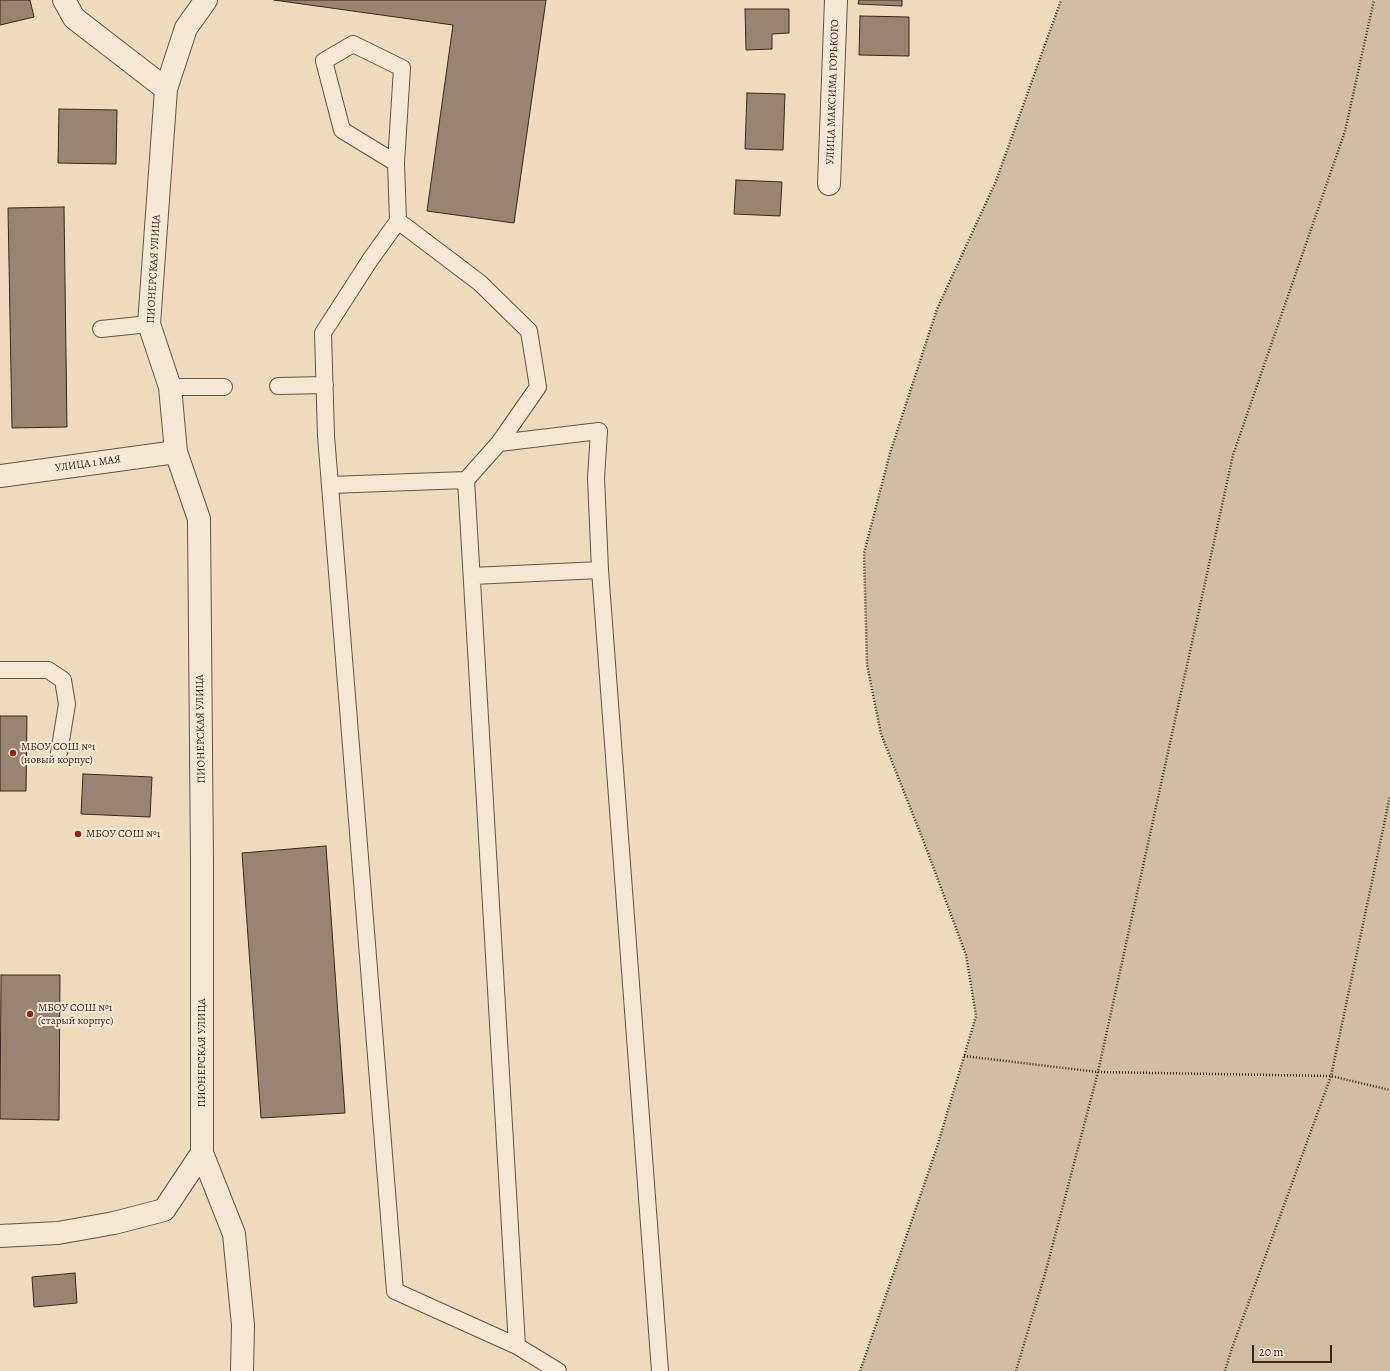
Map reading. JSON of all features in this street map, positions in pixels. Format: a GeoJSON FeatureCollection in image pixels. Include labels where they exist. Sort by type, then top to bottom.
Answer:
{"type":"FeatureCollection","features":[{"type":"Feature","properties":{"kind":"street"},"geometry":{"type":"LineString","coordinates":[[64,0],[74,18],[166,90]]}},
{"type":"Feature","properties":{"kind":"street","name":"ПИОНЕРСКАЯ УЛИЦА"},"geometry":{"type":"LineString","coordinates":[[206,0],[186,28],[166,90],[149,324],[170,387],[176,452],[199,519],[202,864],[202,1153],[234,1234],[243,1325],[242,1371]]}},
{"type":"Feature","properties":{"kind":"street","name":"УЛИЦА МАКСИМА ГОРЬКОГО"},"geometry":{"type":"LineString","coordinates":[[829,184],[836,0]]}},
{"type":"Feature","properties":{"kind":"street","name":"УЛИЦА 1 МАЯ"},"geometry":{"type":"LineString","coordinates":[[0,476],[176,452]]}},
{"type":"Feature","properties":{"kind":"street"},"geometry":{"type":"LineString","coordinates":[[0,1236],[58,1233],[114,1223],[164,1210],[202,1153]]}},
{"type":"Feature","properties":{"kind":"lane"},"geometry":{"type":"LineString","coordinates":[[396,163],[342,130],[324,61],[353,44],[402,68],[396,163],[398,221],[370,260],[323,332],[326,436],[395,1291],[517,1346],[558,1371]]}},
{"type":"Feature","properties":{"kind":"lane"},"geometry":{"type":"LineString","coordinates":[[398,221],[480,283],[529,331],[538,386],[499,442],[466,480],[517,1346]]}},
{"type":"Feature","properties":{"kind":"lane"},"geometry":{"type":"LineString","coordinates":[[101,329],[149,324]]}},
{"type":"Feature","properties":{"kind":"lane"},"geometry":{"type":"LineString","coordinates":[[278,386],[325,385]]}},
{"type":"Feature","properties":{"kind":"lane"},"geometry":{"type":"LineString","coordinates":[[170,387],[224,387]]}},
{"type":"Feature","properties":{"kind":"lane"},"geometry":{"type":"LineString","coordinates":[[499,442],[598,431],[596,478],[600,570],[660,1371]]}},
{"type":"Feature","properties":{"kind":"lane"},"geometry":{"type":"LineString","coordinates":[[330,485],[466,480]]}},
{"type":"Feature","properties":{"kind":"lane"},"geometry":{"type":"LineString","coordinates":[[472,576],[600,570]]}},
{"type":"Feature","properties":{"kind":"lane"},"geometry":{"type":"LineString","coordinates":[[0,670],[48,670],[63,680],[67,704],[59,753]]}},
{"type":"Feature","properties":{"kind":"path"},"geometry":{"type":"LineString","coordinates":[[860,1371],[937,1147],[976,1016],[966,955],[925,845],[881,734],[867,665],[864,553],[890,453],[937,309],[996,181],[1061,0]]}},
{"type":"Feature","properties":{"kind":"path"},"geometry":{"type":"LineString","coordinates":[[1016,1371],[1045,1274],[1098,1072],[1233,455],[1345,131],[1374,0]]}},
{"type":"Feature","properties":{"kind":"path"},"geometry":{"type":"LineString","coordinates":[[1226,1371],[1231,1351],[1331,1076],[1390,796]]}},
{"type":"Feature","properties":{"kind":"path"},"geometry":{"type":"LineString","coordinates":[[964,1056],[1098,1072],[1331,1076],[1390,1090]]}},
{"type":"Feature","properties":{"kind":"shaded area"},"geometry":{"type":"Polygon","coordinates":[[[1061,0],[1390,0],[1390,1371],[860,1371],[937,1147],[976,1016],[966,955],[925,845],[881,734],[867,665],[864,553],[890,453],[937,309],[996,181],[1061,0]]]}},
{"type":"Feature","properties":{"kind":"building"},"geometry":{"type":"Polygon","coordinates":[[[0,0],[30,0],[34,17],[0,25],[0,0]]]}},
{"type":"Feature","properties":{"kind":"building"},"geometry":{"type":"Polygon","coordinates":[[[274,0],[546,0],[514,223],[427,211],[453,25],[274,0]]]}},
{"type":"Feature","properties":{"kind":"building"},"geometry":{"type":"Polygon","coordinates":[[[859,0],[902,0],[902,6],[858,4],[859,0]]]}},
{"type":"Feature","properties":{"kind":"building"},"geometry":{"type":"Polygon","coordinates":[[[745,9],[789,9],[789,33],[772,34],[772,49],[746,50],[745,9]]]}},
{"type":"Feature","properties":{"kind":"building"},"geometry":{"type":"Polygon","coordinates":[[[860,16],[909,17],[909,56],[859,55],[860,16]]]}},
{"type":"Feature","properties":{"kind":"building"},"geometry":{"type":"Polygon","coordinates":[[[747,93],[785,94],[783,150],[745,149],[747,93]]]}},
{"type":"Feature","properties":{"kind":"building"},"geometry":{"type":"Polygon","coordinates":[[[59,109],[117,110],[116,164],[58,163],[59,109]]]}},
{"type":"Feature","properties":{"kind":"building"},"geometry":{"type":"Polygon","coordinates":[[[736,180],[782,182],[780,216],[734,214],[736,180]]]}},
{"type":"Feature","properties":{"kind":"building"},"geometry":{"type":"Polygon","coordinates":[[[64,207],[67,427],[12,428],[8,208],[64,207]]]}},
{"type":"Feature","properties":{"kind":"building","name":"МБОУ СОШ №1 (новый корпус)"},"geometry":{"type":"Polygon","coordinates":[[[0,716],[27,716],[26,791],[0,791],[0,716]]]}},
{"type":"Feature","properties":{"kind":"building"},"geometry":{"type":"Polygon","coordinates":[[[83,774],[152,777],[150,817],[81,814],[83,774]]]}},
{"type":"Feature","properties":{"kind":"building"},"geometry":{"type":"Polygon","coordinates":[[[326,846],[345,1113],[261,1118],[242,853],[326,846]]]}},
{"type":"Feature","properties":{"kind":"building","name":"МБОУ СОШ №1 (старый корпус)"},"geometry":{"type":"Polygon","coordinates":[[[1,975],[60,975],[59,1120],[0,1119],[1,975]]]}},
{"type":"Feature","properties":{"kind":"building"},"geometry":{"type":"Polygon","coordinates":[[[75,1273],[77,1303],[34,1307],[32,1277],[75,1273]]]}},
{"type":"Feature","properties":{"kind":"place","name":"МБОУ СОШ №1 (новый корпус)"},"geometry":{"type":"Point","coordinates":[13,753]}},
{"type":"Feature","properties":{"kind":"place","name":"МБОУ СОШ №1"},"geometry":{"type":"Point","coordinates":[78,834]}},
{"type":"Feature","properties":{"kind":"place","name":"МБОУ СОШ №1 (старый корпус)"},"geometry":{"type":"Point","coordinates":[30,1014]}}]}
